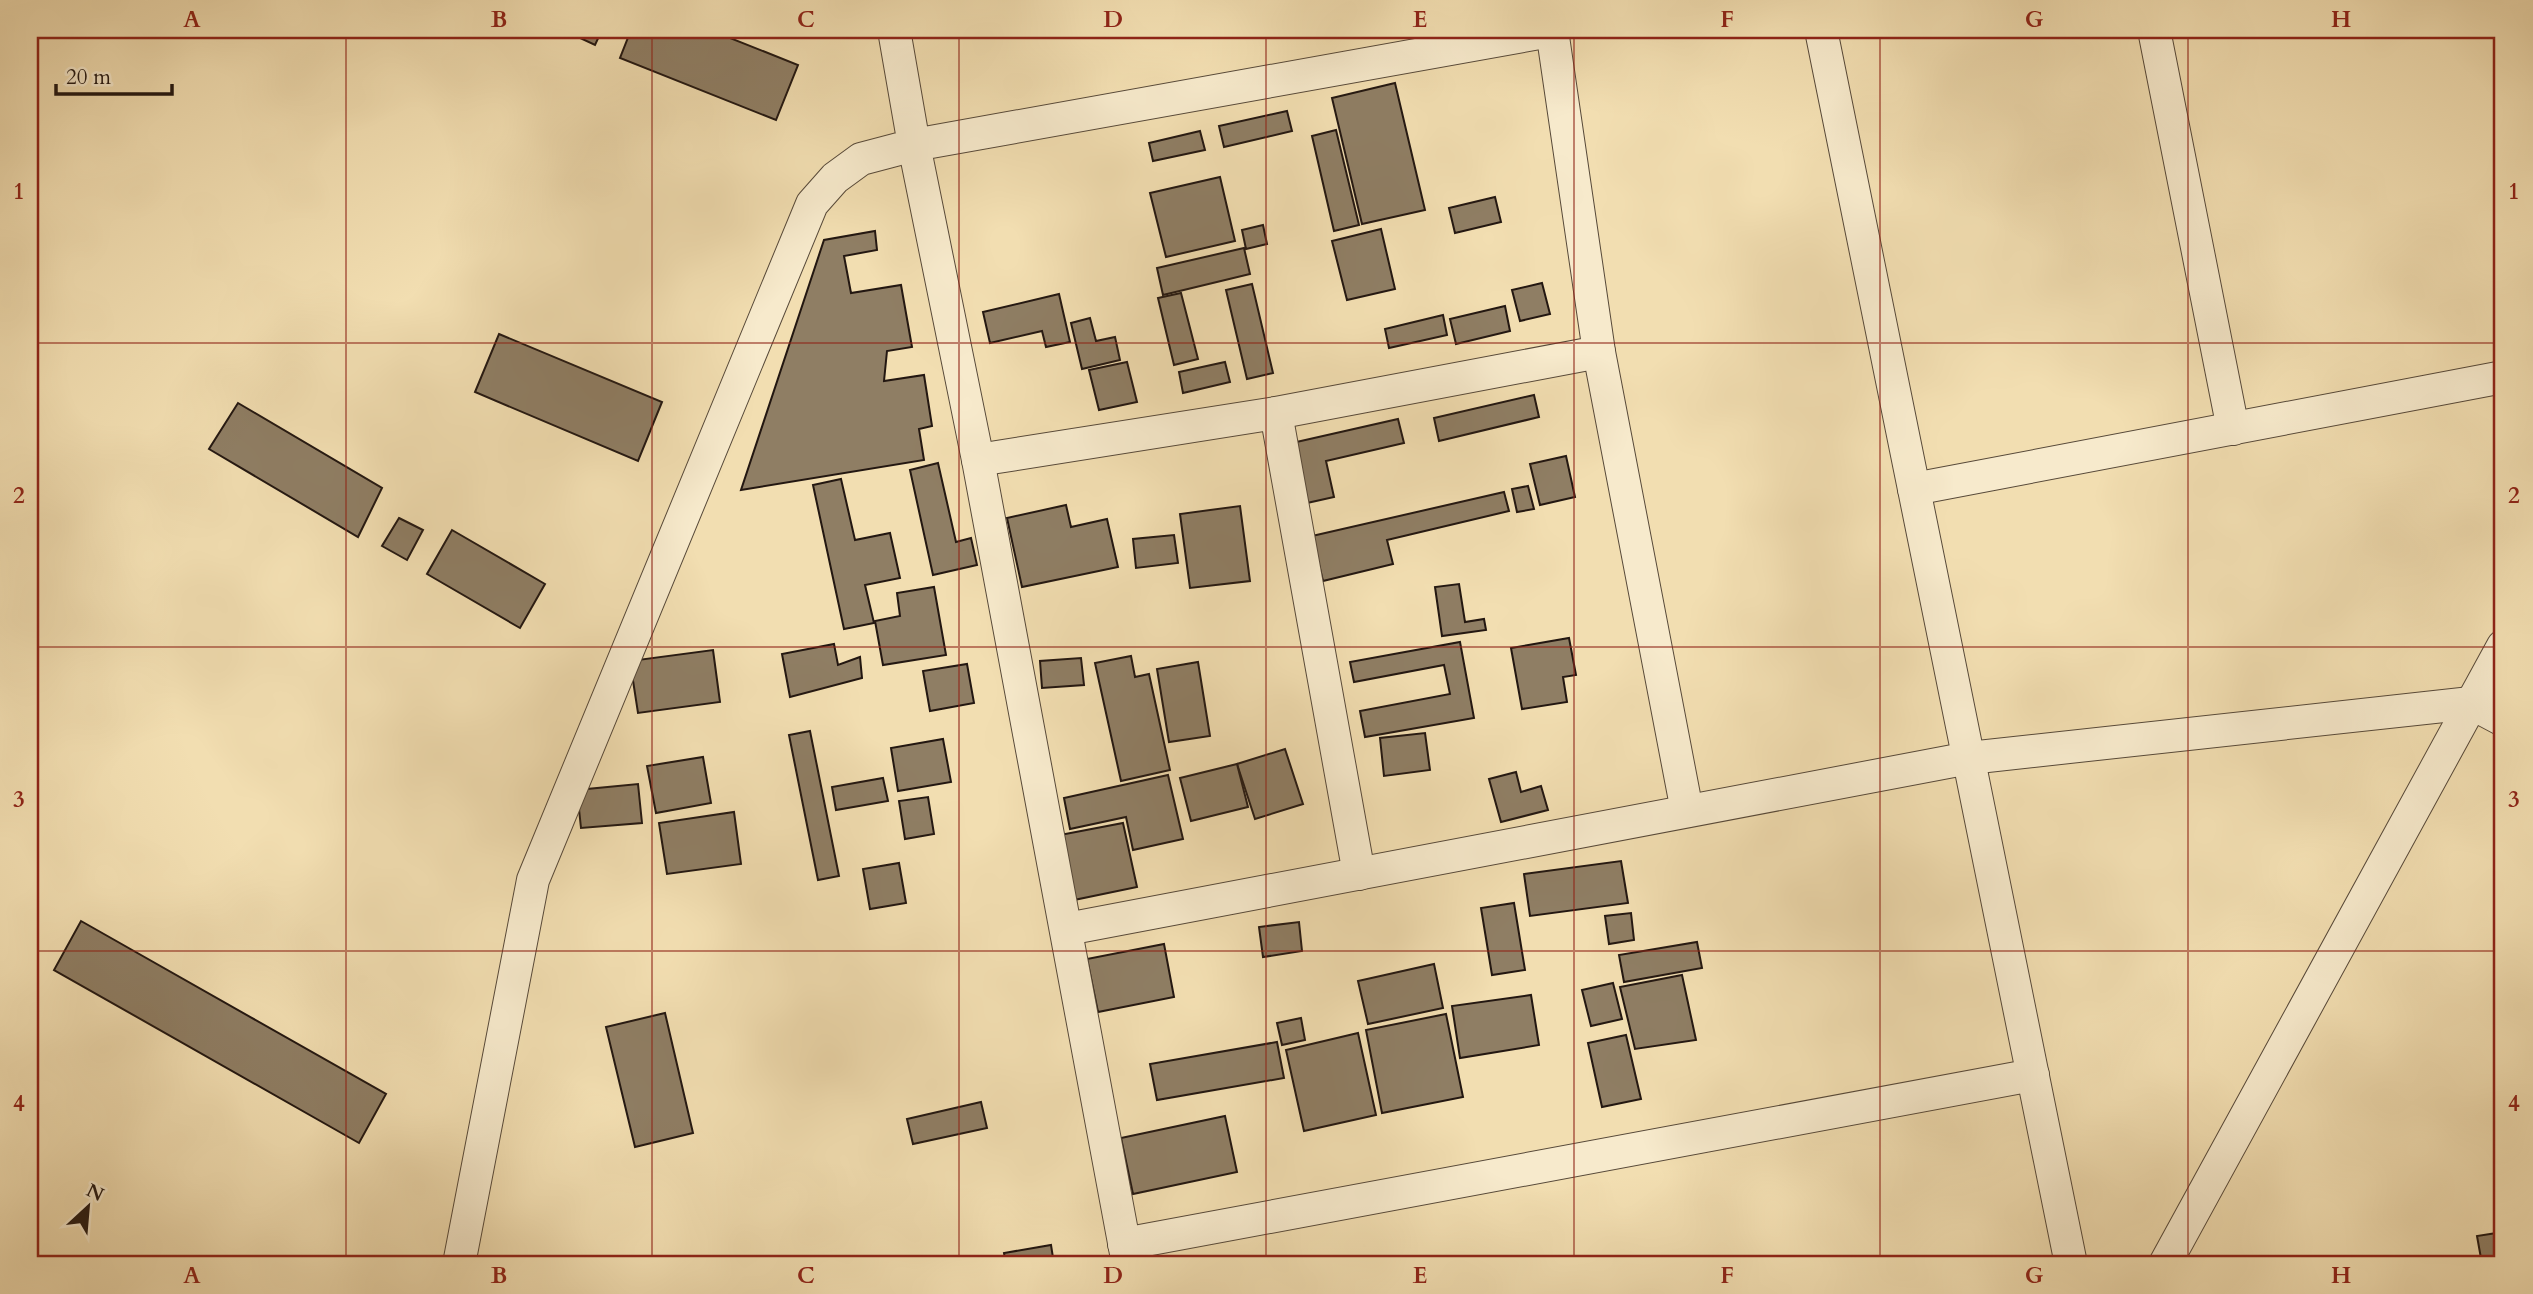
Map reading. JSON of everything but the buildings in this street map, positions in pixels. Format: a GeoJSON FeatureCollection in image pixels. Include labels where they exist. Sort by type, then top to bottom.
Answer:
{"type":"FeatureCollection","features":[{"type":"Feature","properties":{"kind":"street"},"geometry":{"type":"LineString","coordinates":[[894,30],[1067,929],[1126,1254],[2033,1076]]}},
{"type":"Feature","properties":{"kind":"street"},"geometry":{"type":"LineString","coordinates":[[459,1264],[533,880],[812,204],[835,178],[861,159],[914,145],[1553,30],[1600,352],[1687,811]]}},
{"type":"Feature","properties":{"kind":"street"},"geometry":{"type":"LineString","coordinates":[[1821,30],[2071,1264]]}},
{"type":"Feature","properties":{"kind":"street"},"geometry":{"type":"LineString","coordinates":[[2154,30],[2233,429]]}},
{"type":"Feature","properties":{"kind":"street"},"geometry":{"type":"LineString","coordinates":[[978,460],[1276,413],[1600,352]]}},
{"type":"Feature","properties":{"kind":"street"},"geometry":{"type":"LineString","coordinates":[[1914,489],[2503,377]]}},
{"type":"Feature","properties":{"kind":"street"},"geometry":{"type":"LineString","coordinates":[[1276,413],[1359,874]]}},
{"type":"Feature","properties":{"kind":"street"},"geometry":{"type":"LineString","coordinates":[[2165,1264],[2503,646]]}},
{"type":"Feature","properties":{"kind":"street"},"geometry":{"type":"LineString","coordinates":[[1067,929],[1969,758],[2470,703],[2503,720]]}}]}
